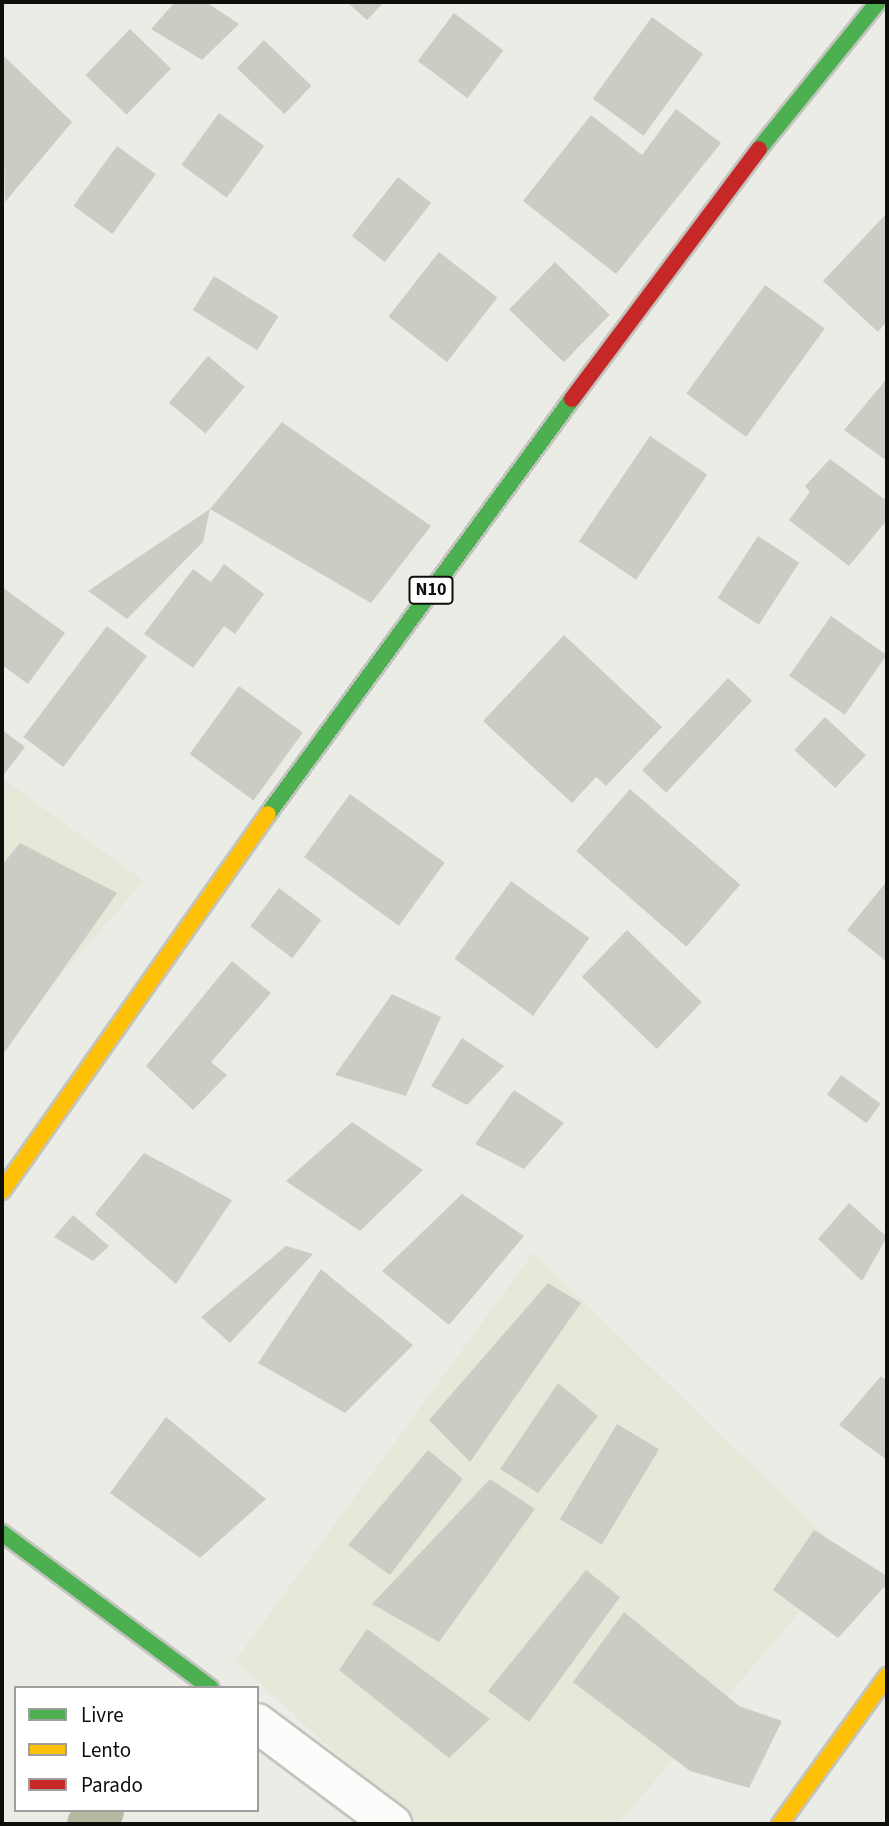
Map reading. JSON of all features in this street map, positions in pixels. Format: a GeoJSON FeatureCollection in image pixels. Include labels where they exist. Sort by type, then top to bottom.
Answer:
{"type":"FeatureCollection","features":[{"type":"Feature","properties":{"kind":"main road","name":"N10"},"geometry":{"type":"LineString","coordinates":[[2,1191],[335,719],[746,165],[878,2]]}},
{"type":"Feature","properties":{"kind":"main road"},"geometry":{"type":"LineString","coordinates":[[2,1533],[208,1686]]}},
{"type":"Feature","properties":{"kind":"main road"},"geometry":{"type":"LineString","coordinates":[[780,1824],[887,1676]]}},
{"type":"Feature","properties":{"kind":"street"},"geometry":{"type":"LineString","coordinates":[[259,1724],[392,1824]]}},
{"type":"Feature","properties":{"kind":"shaded area"},"geometry":{"type":"Polygon","coordinates":[[[2,778],[144,881],[2,1042],[2,778]]]}},
{"type":"Feature","properties":{"kind":"shaded area"},"geometry":{"type":"Polygon","coordinates":[[[533,1253],[847,1557],[618,1824],[413,1824],[235,1661],[533,1253]]]}},
{"type":"Feature","properties":{"kind":"building"},"geometry":{"type":"Polygon","coordinates":[[[175,2],[206,2],[239,24],[202,60],[151,29],[175,2]]]}},
{"type":"Feature","properties":{"kind":"building"},"geometry":{"type":"Polygon","coordinates":[[[347,2],[384,2],[367,20],[347,2]]]}},
{"type":"Feature","properties":{"kind":"building"},"geometry":{"type":"Polygon","coordinates":[[[454,13],[504,50],[467,98],[418,61],[454,13]]]}},
{"type":"Feature","properties":{"kind":"building"},"geometry":{"type":"Polygon","coordinates":[[[652,17],[703,54],[644,136],[593,99],[652,17]]]}},
{"type":"Feature","properties":{"kind":"building"},"geometry":{"type":"Polygon","coordinates":[[[130,29],[171,69],[127,115],[86,75],[130,29]]]}},
{"type":"Feature","properties":{"kind":"building"},"geometry":{"type":"Polygon","coordinates":[[[264,40],[311,86],[284,114],[237,68],[264,40]]]}},
{"type":"Feature","properties":{"kind":"building"},"geometry":{"type":"Polygon","coordinates":[[[5,57],[72,122],[5,202],[2,59],[5,57]]]}},
{"type":"Feature","properties":{"kind":"building"},"geometry":{"type":"Polygon","coordinates":[[[676,109],[721,143],[616,274],[523,201],[591,115],[642,155],[676,109]]]}},
{"type":"Feature","properties":{"kind":"building"},"geometry":{"type":"Polygon","coordinates":[[[219,113],[264,146],[227,198],[181,165],[219,113]]]}},
{"type":"Feature","properties":{"kind":"building"},"geometry":{"type":"Polygon","coordinates":[[[117,146],[156,174],[112,234],[74,206],[117,146]]]}},
{"type":"Feature","properties":{"kind":"building"},"geometry":{"type":"Polygon","coordinates":[[[398,177],[431,203],[385,262],[352,236],[398,177]]]}},
{"type":"Feature","properties":{"kind":"building"},"geometry":{"type":"Polygon","coordinates":[[[887,213],[887,321],[878,332],[823,281],[887,213]]]}},
{"type":"Feature","properties":{"kind":"building"},"geometry":{"type":"Polygon","coordinates":[[[439,252],[497,298],[447,362],[389,317],[439,252]]]}},
{"type":"Feature","properties":{"kind":"building"},"geometry":{"type":"Polygon","coordinates":[[[555,262],[610,315],[564,362],[509,309],[555,262]]]}},
{"type":"Feature","properties":{"kind":"building"},"geometry":{"type":"Polygon","coordinates":[[[214,276],[278,316],[257,350],[193,310],[214,276]]]}},
{"type":"Feature","properties":{"kind":"building"},"geometry":{"type":"Polygon","coordinates":[[[765,285],[825,328],[746,437],[686,393],[765,285]]]}},
{"type":"Feature","properties":{"kind":"building"},"geometry":{"type":"Polygon","coordinates":[[[208,356],[245,387],[206,434],[169,403],[208,356]]]}},
{"type":"Feature","properties":{"kind":"building"},"geometry":{"type":"Polygon","coordinates":[[[885,381],[887,382],[887,461],[844,430],[885,381]]]}},
{"type":"Feature","properties":{"kind":"building"},"geometry":{"type":"Polygon","coordinates":[[[282,422],[431,526],[371,603],[210,509],[282,422]]]}},
{"type":"Feature","properties":{"kind":"building"},"geometry":{"type":"Polygon","coordinates":[[[650,436],[707,475],[636,580],[579,541],[650,436]]]}},
{"type":"Feature","properties":{"kind":"building"},"geometry":{"type":"Polygon","coordinates":[[[830,459],[887,501],[887,520],[849,566],[789,520],[810,492],[805,486],[830,459]]]}},
{"type":"Feature","properties":{"kind":"building"},"geometry":{"type":"Polygon","coordinates":[[[210,509],[203,542],[127,619],[88,591],[210,509]]]}},
{"type":"Feature","properties":{"kind":"building"},"geometry":{"type":"Polygon","coordinates":[[[758,536],[799,563],[759,625],[718,598],[758,536]]]}},
{"type":"Feature","properties":{"kind":"building"},"geometry":{"type":"Polygon","coordinates":[[[224,564],[264,594],[235,634],[224,626],[193,668],[144,634],[193,569],[211,582],[224,564]]]}},
{"type":"Feature","properties":{"kind":"building"},"geometry":{"type":"Polygon","coordinates":[[[2,587],[65,633],[28,684],[2,665],[2,587]]]}},
{"type":"Feature","properties":{"kind":"building"},"geometry":{"type":"Polygon","coordinates":[[[831,616],[887,655],[845,715],[789,676],[831,616]]]}},
{"type":"Feature","properties":{"kind":"building"},"geometry":{"type":"Polygon","coordinates":[[[107,626],[147,656],[63,767],[23,737],[107,626]]]}},
{"type":"Feature","properties":{"kind":"building"},"geometry":{"type":"Polygon","coordinates":[[[564,635],[662,727],[606,786],[596,777],[572,803],[483,721],[564,635]]]}},
{"type":"Feature","properties":{"kind":"building"},"geometry":{"type":"Polygon","coordinates":[[[728,678],[752,701],[666,793],[642,770],[728,678]]]}},
{"type":"Feature","properties":{"kind":"building"},"geometry":{"type":"Polygon","coordinates":[[[239,686],[303,732],[254,800],[190,754],[239,686]]]}},
{"type":"Feature","properties":{"kind":"building"},"geometry":{"type":"Polygon","coordinates":[[[825,717],[866,755],[835,788],[794,750],[825,717]]]}},
{"type":"Feature","properties":{"kind":"building"},"geometry":{"type":"Polygon","coordinates":[[[2,730],[25,747],[2,777],[2,730]]]}},
{"type":"Feature","properties":{"kind":"building"},"geometry":{"type":"Polygon","coordinates":[[[630,789],[740,885],[686,947],[576,851],[630,789]]]}},
{"type":"Feature","properties":{"kind":"building"},"geometry":{"type":"Polygon","coordinates":[[[350,794],[445,863],[399,926],[304,857],[350,794]]]}},
{"type":"Feature","properties":{"kind":"building"},"geometry":{"type":"Polygon","coordinates":[[[20,843],[117,893],[2,1056],[2,865],[20,843]]]}},
{"type":"Feature","properties":{"kind":"building"},"geometry":{"type":"Polygon","coordinates":[[[511,881],[589,938],[533,1016],[455,959],[511,881]]]}},
{"type":"Feature","properties":{"kind":"building"},"geometry":{"type":"Polygon","coordinates":[[[887,881],[887,962],[847,930],[887,881]]]}},
{"type":"Feature","properties":{"kind":"building"},"geometry":{"type":"Polygon","coordinates":[[[279,888],[321,920],[292,958],[250,926],[279,888]]]}},
{"type":"Feature","properties":{"kind":"building"},"geometry":{"type":"Polygon","coordinates":[[[627,930],[702,1002],[657,1049],[582,977],[627,930]]]}},
{"type":"Feature","properties":{"kind":"building"},"geometry":{"type":"Polygon","coordinates":[[[232,961],[271,993],[211,1062],[227,1075],[193,1110],[146,1066],[232,961]]]}},
{"type":"Feature","properties":{"kind":"building"},"geometry":{"type":"Polygon","coordinates":[[[392,994],[441,1017],[406,1096],[335,1075],[392,994]]]}},
{"type":"Feature","properties":{"kind":"building"},"geometry":{"type":"Polygon","coordinates":[[[462,1038],[504,1066],[467,1105],[431,1086],[462,1038]]]}},
{"type":"Feature","properties":{"kind":"building"},"geometry":{"type":"Polygon","coordinates":[[[841,1075],[881,1104],[867,1123],[827,1094],[841,1075]]]}},
{"type":"Feature","properties":{"kind":"building"},"geometry":{"type":"Polygon","coordinates":[[[514,1090],[564,1123],[524,1169],[475,1144],[514,1090]]]}},
{"type":"Feature","properties":{"kind":"building"},"geometry":{"type":"Polygon","coordinates":[[[352,1122],[423,1170],[360,1231],[286,1181],[352,1122]]]}},
{"type":"Feature","properties":{"kind":"building"},"geometry":{"type":"Polygon","coordinates":[[[144,1153],[232,1200],[176,1284],[95,1214],[144,1153]]]}},
{"type":"Feature","properties":{"kind":"building"},"geometry":{"type":"Polygon","coordinates":[[[462,1194],[524,1236],[449,1325],[382,1271],[462,1194]]]}},
{"type":"Feature","properties":{"kind":"building"},"geometry":{"type":"Polygon","coordinates":[[[849,1203],[887,1237],[862,1281],[818,1239],[849,1203]]]}},
{"type":"Feature","properties":{"kind":"building"},"geometry":{"type":"Polygon","coordinates":[[[73,1215],[109,1246],[93,1261],[54,1237],[73,1215]]]}},
{"type":"Feature","properties":{"kind":"building"},"geometry":{"type":"Polygon","coordinates":[[[286,1246],[313,1254],[230,1343],[201,1317],[286,1246]]]}},
{"type":"Feature","properties":{"kind":"building"},"geometry":{"type":"Polygon","coordinates":[[[321,1269],[413,1345],[345,1413],[258,1363],[321,1269]]]}},
{"type":"Feature","properties":{"kind":"building"},"geometry":{"type":"Polygon","coordinates":[[[548,1283],[581,1303],[470,1462],[429,1420],[548,1283]]]}},
{"type":"Feature","properties":{"kind":"building"},"geometry":{"type":"Polygon","coordinates":[[[881,1376],[887,1381],[887,1460],[839,1425],[881,1376]]]}},
{"type":"Feature","properties":{"kind":"building"},"geometry":{"type":"Polygon","coordinates":[[[558,1383],[598,1416],[538,1493],[500,1469],[558,1383]]]}},
{"type":"Feature","properties":{"kind":"building"},"geometry":{"type":"Polygon","coordinates":[[[166,1417],[266,1499],[200,1558],[110,1493],[166,1417]]]}},
{"type":"Feature","properties":{"kind":"building"},"geometry":{"type":"Polygon","coordinates":[[[617,1424],[659,1449],[602,1544],[560,1519],[617,1424]]]}},
{"type":"Feature","properties":{"kind":"building"},"geometry":{"type":"Polygon","coordinates":[[[428,1450],[463,1479],[390,1575],[348,1545],[428,1450]]]}},
{"type":"Feature","properties":{"kind":"building"},"geometry":{"type":"Polygon","coordinates":[[[490,1479],[535,1509],[439,1642],[372,1604],[490,1479]]]}},
{"type":"Feature","properties":{"kind":"building"},"geometry":{"type":"Polygon","coordinates":[[[814,1530],[887,1576],[887,1584],[838,1638],[773,1590],[814,1530]]]}},
{"type":"Feature","properties":{"kind":"building"},"geometry":{"type":"Polygon","coordinates":[[[586,1570],[620,1597],[529,1722],[488,1691],[586,1570]]]}},
{"type":"Feature","properties":{"kind":"building"},"geometry":{"type":"Polygon","coordinates":[[[624,1612],[739,1706],[782,1721],[749,1788],[690,1771],[573,1682],[624,1612]]]}},
{"type":"Feature","properties":{"kind":"building"},"geometry":{"type":"Polygon","coordinates":[[[367,1629],[490,1719],[449,1758],[339,1670],[367,1629]]]}},
{"type":"Feature","properties":{"kind":"waterway"},"geometry":{"type":"LineString","coordinates":[[90,1824],[99,1812]]}},
{"type":"Feature","properties":{"kind":"traffic: fast"},"geometry":{"type":"LineString","coordinates":[[759,149],[878,2]]}},
{"type":"Feature","properties":{"kind":"traffic: fast"},"geometry":{"type":"LineString","coordinates":[[268,814],[572,399]]}},
{"type":"Feature","properties":{"kind":"traffic: fast"},"geometry":{"type":"LineString","coordinates":[[2,1533],[208,1686]]}},
{"type":"Feature","properties":{"kind":"traffic: slow"},"geometry":{"type":"LineString","coordinates":[[2,1191],[268,814]]}},
{"type":"Feature","properties":{"kind":"traffic: slow"},"geometry":{"type":"LineString","coordinates":[[780,1824],[887,1676]]}},
{"type":"Feature","properties":{"kind":"traffic: jam"},"geometry":{"type":"LineString","coordinates":[[572,399],[759,149]]}}]}
